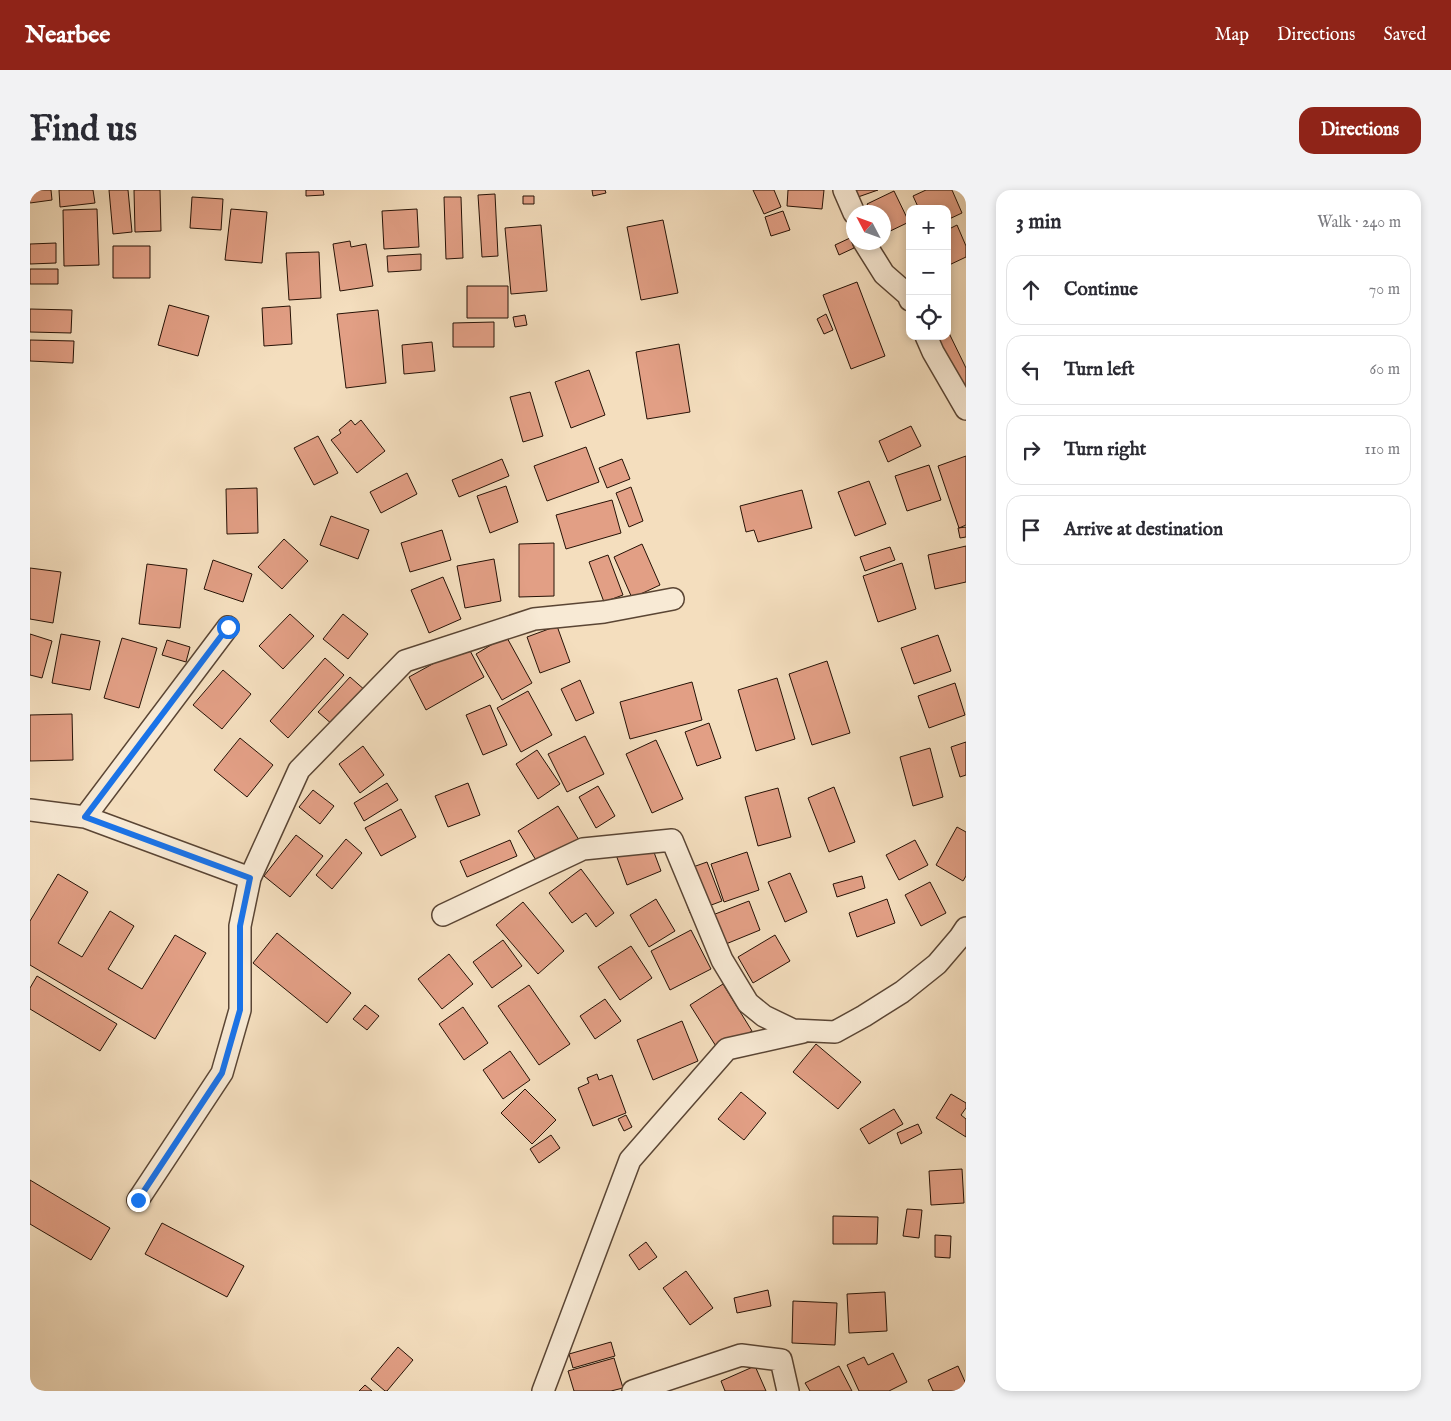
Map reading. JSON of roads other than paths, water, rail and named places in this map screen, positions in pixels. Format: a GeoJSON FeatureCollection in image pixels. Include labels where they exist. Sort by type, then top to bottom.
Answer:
{"type":"FeatureCollection","features":[{"type":"Feature","properties":{"kind":"street"},"geometry":{"type":"LineString","coordinates":[[844,190],[851,205]]}},
{"type":"Feature","properties":{"kind":"street"},"geometry":{"type":"LineString","coordinates":[[869,250],[884,274],[908,295]]}},
{"type":"Feature","properties":{"kind":"street"},"geometry":{"type":"LineString","coordinates":[[928,340],[966,409]]}},
{"type":"Feature","properties":{"kind":"street"},"geometry":{"type":"LineString","coordinates":[[138,1200],[222,1073],[240,1010],[240,926],[250,878],[299,770],[406,661],[534,619],[604,612],[673,599]]}},
{"type":"Feature","properties":{"kind":"street"},"geometry":{"type":"LineString","coordinates":[[85,817],[228,627]]}},
{"type":"Feature","properties":{"kind":"street"},"geometry":{"type":"LineString","coordinates":[[30,810],[85,817],[250,878]]}},
{"type":"Feature","properties":{"kind":"street"},"geometry":{"type":"LineString","coordinates":[[443,915],[583,849],[672,840],[722,960],[748,1002],[764,1016],[793,1030],[835,1032],[902,992],[937,964],[966,928]]}},
{"type":"Feature","properties":{"kind":"street"},"geometry":{"type":"LineString","coordinates":[[543,1391],[630,1160],[727,1049],[806,1031]]}},
{"type":"Feature","properties":{"kind":"street"},"geometry":{"type":"LineString","coordinates":[[633,1391],[741,1355],[781,1360],[788,1391]]}}]}
